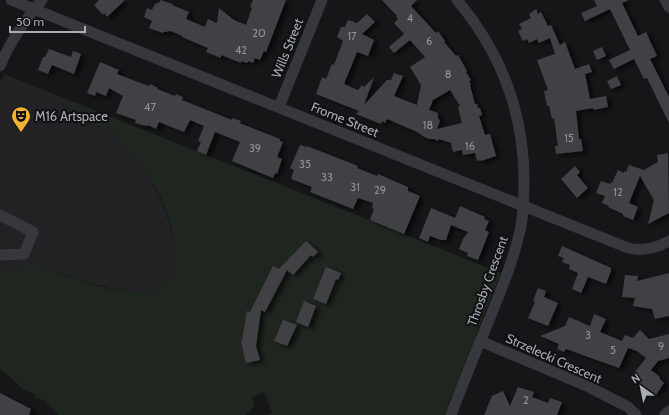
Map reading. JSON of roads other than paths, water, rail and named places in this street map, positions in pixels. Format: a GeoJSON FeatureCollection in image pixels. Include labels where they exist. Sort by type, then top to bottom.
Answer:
{"type":"FeatureCollection","features":[{"type":"Feature","properties":{"kind":"street","name":"Frome Street"},"geometry":{"type":"LineString","coordinates":[[11,0],[631,248],[639,250],[651,248],[669,241]]}},
{"type":"Feature","properties":{"kind":"street"},"geometry":{"type":"LineString","coordinates":[[0,66],[14,39],[42,0]]}},
{"type":"Feature","properties":{"kind":"street","name":"Wills Street"},"geometry":{"type":"LineString","coordinates":[[278,107],[322,0]]}},
{"type":"Feature","properties":{"kind":"street","name":"Throsby Crescent"},"geometry":{"type":"LineString","coordinates":[[451,415],[509,270],[520,231],[523,206],[522,145],[517,117],[510,92],[492,50],[476,24],[457,0]]}},
{"type":"Feature","properties":{"kind":"street"},"geometry":{"type":"LineString","coordinates":[[666,0],[669,7]]}},
{"type":"Feature","properties":{"kind":"street"},"geometry":{"type":"LineString","coordinates":[[0,215],[34,232],[24,254],[0,254]]}},
{"type":"Feature","properties":{"kind":"street","name":"Strzelecki Crescent"},"geometry":{"type":"LineString","coordinates":[[480,341],[589,387],[628,407],[636,415]]}},
{"type":"Feature","properties":{"kind":"street"},"geometry":{"type":"LineString","coordinates":[[665,415],[669,411]]}},
{"type":"Feature","properties":{"kind":"place","name":"M16 Artspace"},"geometry":{"type":"Point","coordinates":[21,133]}}]}
